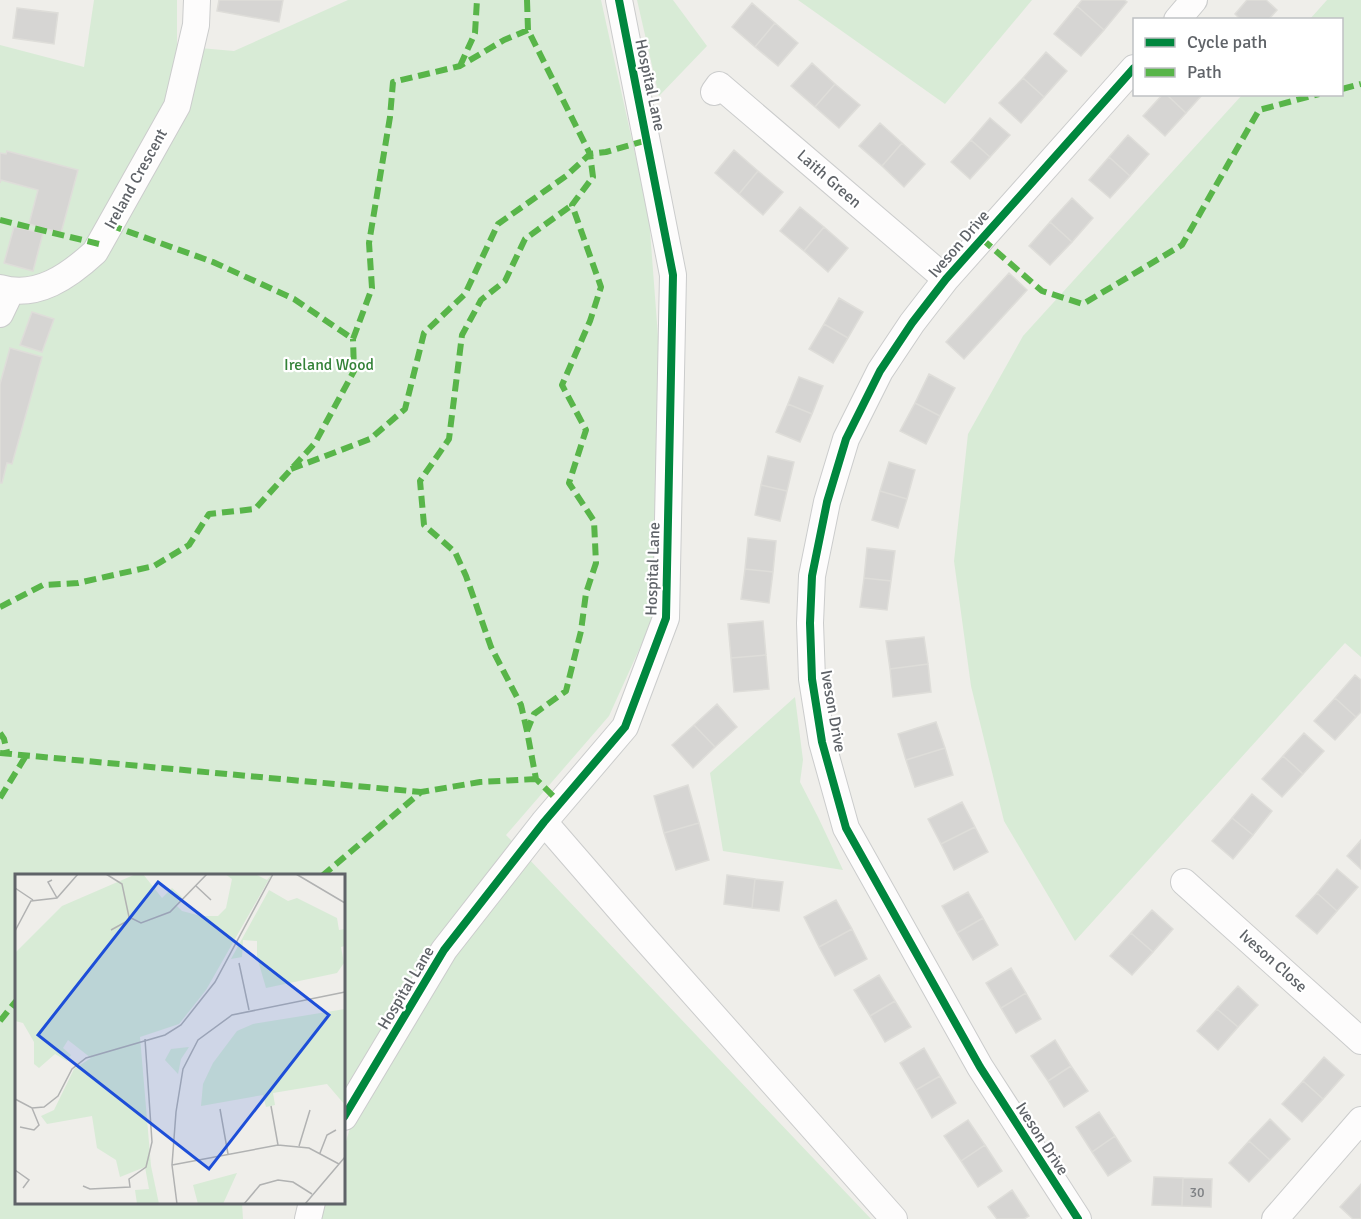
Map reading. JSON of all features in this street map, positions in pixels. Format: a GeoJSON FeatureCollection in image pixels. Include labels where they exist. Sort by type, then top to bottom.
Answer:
{"type":"FeatureCollection","features":[{"type":"Feature","properties":{"kind":"street","name":"Ireland Crescent"},"geometry":{"type":"LineString","coordinates":[[5,290],[31,290],[55,283],[75,270],[95,252],[177,106],[196,25],[197,0]]}},
{"type":"Feature","properties":{"kind":"street","name":"Hospital Lane"},"geometry":{"type":"LineString","coordinates":[[345,1115],[444,950],[544,822],[626,727],[666,618],[673,275],[619,0]]}},
{"type":"Feature","properties":{"kind":"street"},"geometry":{"type":"LineString","coordinates":[[1179,18],[1194,0]]}},
{"type":"Feature","properties":{"kind":"street","name":"Iveson Drive"},"geometry":{"type":"LineString","coordinates":[[1078,1219],[980,1067],[846,828],[822,742],[812,680],[810,623],[812,576],[827,502],[846,438],[880,371],[945,279],[1133,69]]}},
{"type":"Feature","properties":{"kind":"street","name":"Laith Green"},"geometry":{"type":"LineString","coordinates":[[714,92],[719,85],[945,279]]}},
{"type":"Feature","properties":{"kind":"street"},"geometry":{"type":"LineString","coordinates":[[0,314],[5,290]]}},
{"type":"Feature","properties":{"kind":"street"},"geometry":{"type":"LineString","coordinates":[[544,822],[894,1219]]}},
{"type":"Feature","properties":{"kind":"street","name":"Iveson Close"},"geometry":{"type":"LineString","coordinates":[[1185,882],[1361,1041]]}},
{"type":"Feature","properties":{"kind":"street"},"geometry":{"type":"LineString","coordinates":[[1275,1219],[1361,1120]]}},
{"type":"Feature","properties":{"kind":"street"},"geometry":{"type":"LineString","coordinates":[[308,1219],[312,1204]]}},
{"type":"Feature","properties":{"kind":"green space","name":"Ireland Wood"},"geometry":{"type":"Polygon","coordinates":[[[94,0],[177,0],[177,46],[234,51],[348,0],[601,0],[649,217],[659,350],[652,621],[609,716],[506,835],[871,1219],[321,1219],[326,1204],[345,1204],[345,1145],[350,1128],[345,1126],[345,874],[15,874],[15,1204],[242,1204],[243,1219],[0,1219],[0,45],[84,67],[94,0]]]}},
{"type":"Feature","properties":{"kind":"green space"},"geometry":{"type":"Polygon","coordinates":[[[637,0],[673,0],[707,46],[659,96],[637,0]]]}},
{"type":"Feature","properties":{"kind":"green space"},"geometry":{"type":"Polygon","coordinates":[[[798,0],[1032,0],[945,104],[798,0]]]}},
{"type":"Feature","properties":{"kind":"green space"},"geometry":{"type":"Polygon","coordinates":[[[1327,0],[1361,0],[1361,657],[1345,643],[1075,941],[1004,821],[971,686],[954,561],[968,434],[1023,336],[1241,96],[1343,96],[1343,18],[1311,18],[1327,0]]]}},
{"type":"Feature","properties":{"kind":"green space"},"geometry":{"type":"Polygon","coordinates":[[[795,697],[803,760],[800,782],[843,870],[723,851],[710,773],[795,697]]]}},
{"type":"Feature","properties":{"kind":"building"},"geometry":{"type":"Polygon","coordinates":[[[219,0],[283,0],[279,22],[217,11],[219,0]]]}},
{"type":"Feature","properties":{"kind":"building"},"geometry":{"type":"Polygon","coordinates":[[[1082,0],[1124,0],[1127,2],[1104,30],[1077,6],[1082,0]]]}},
{"type":"Feature","properties":{"kind":"building"},"geometry":{"type":"Polygon","coordinates":[[[1247,0],[1266,0],[1277,10],[1270,18],[1239,18],[1235,14],[1247,0]]]}},
{"type":"Feature","properties":{"kind":"building"},"geometry":{"type":"Polygon","coordinates":[[[752,3],[775,23],[755,47],[732,27],[752,3]]]}},
{"type":"Feature","properties":{"kind":"building"},"geometry":{"type":"Polygon","coordinates":[[[1077,6],[1104,30],[1081,56],[1054,34],[1077,6]]]}},
{"type":"Feature","properties":{"kind":"building"},"geometry":{"type":"Polygon","coordinates":[[[17,8],[58,13],[54,44],[13,38],[17,8]]]}},
{"type":"Feature","properties":{"kind":"building"},"geometry":{"type":"Polygon","coordinates":[[[775,23],[798,43],[778,66],[755,47],[775,23]]]}},
{"type":"Feature","properties":{"kind":"building"},"geometry":{"type":"Polygon","coordinates":[[[1046,52],[1067,71],[1044,97],[1023,78],[1046,52]]]}},
{"type":"Feature","properties":{"kind":"building"},"geometry":{"type":"Polygon","coordinates":[[[812,63],[835,84],[815,107],[791,86],[812,63]]]}},
{"type":"Feature","properties":{"kind":"building"},"geometry":{"type":"Polygon","coordinates":[[[1023,78],[1044,97],[1021,123],[999,103],[1023,78]]]}},
{"type":"Feature","properties":{"kind":"building"},"geometry":{"type":"Polygon","coordinates":[[[835,84],[860,105],[839,128],[815,107],[835,84]]]}},
{"type":"Feature","properties":{"kind":"building"},"geometry":{"type":"Polygon","coordinates":[[[1161,96],[1168,96],[1186,113],[1165,136],[1143,116],[1161,96]]]}},
{"type":"Feature","properties":{"kind":"building"},"geometry":{"type":"Polygon","coordinates":[[[1168,96],[1201,96],[1186,113],[1168,96]]]}},
{"type":"Feature","properties":{"kind":"building"},"geometry":{"type":"Polygon","coordinates":[[[990,118],[1010,135],[990,157],[971,140],[990,118]]]}},
{"type":"Feature","properties":{"kind":"building"},"geometry":{"type":"Polygon","coordinates":[[[880,123],[902,143],[882,166],[859,146],[880,123]]]}},
{"type":"Feature","properties":{"kind":"building"},"geometry":{"type":"Polygon","coordinates":[[[1128,135],[1149,154],[1130,176],[1109,157],[1128,135]]]}},
{"type":"Feature","properties":{"kind":"building"},"geometry":{"type":"Polygon","coordinates":[[[971,140],[990,157],[970,179],[951,162],[971,140]]]}},
{"type":"Feature","properties":{"kind":"building"},"geometry":{"type":"Polygon","coordinates":[[[902,143],[925,164],[904,187],[882,166],[902,143]]]}},
{"type":"Feature","properties":{"kind":"building"},"geometry":{"type":"Polygon","coordinates":[[[734,150],[758,171],[739,194],[715,173],[734,150]]]}},
{"type":"Feature","properties":{"kind":"building"},"geometry":{"type":"Polygon","coordinates":[[[7,151],[78,170],[61,233],[29,224],[38,190],[1,180],[0,183],[0,153],[6,154],[7,151]]]}},
{"type":"Feature","properties":{"kind":"building"},"geometry":{"type":"Polygon","coordinates":[[[1109,157],[1130,176],[1110,198],[1089,180],[1109,157]]]}},
{"type":"Feature","properties":{"kind":"building"},"geometry":{"type":"Polygon","coordinates":[[[758,171],[783,192],[763,215],[739,194],[758,171]]]}},
{"type":"Feature","properties":{"kind":"building"},"geometry":{"type":"Polygon","coordinates":[[[1072,198],[1093,218],[1072,242],[1050,222],[1072,198]]]}},
{"type":"Feature","properties":{"kind":"building"},"geometry":{"type":"Polygon","coordinates":[[[800,207],[824,227],[804,251],[780,231],[800,207]]]}},
{"type":"Feature","properties":{"kind":"building"},"geometry":{"type":"Polygon","coordinates":[[[1050,222],[1072,242],[1050,265],[1029,246],[1050,222]]]}},
{"type":"Feature","properties":{"kind":"building"},"geometry":{"type":"Polygon","coordinates":[[[14,227],[43,233],[33,271],[4,263],[14,227]]]}},
{"type":"Feature","properties":{"kind":"building"},"geometry":{"type":"Polygon","coordinates":[[[824,227],[848,248],[828,272],[804,251],[824,227]]]}},
{"type":"Feature","properties":{"kind":"building"},"geometry":{"type":"Polygon","coordinates":[[[1009,273],[1027,290],[964,359],[946,342],[1009,273]]]}},
{"type":"Feature","properties":{"kind":"building"},"geometry":{"type":"Polygon","coordinates":[[[839,298],[863,312],[848,338],[824,324],[839,298]]]}},
{"type":"Feature","properties":{"kind":"building"},"geometry":{"type":"Polygon","coordinates":[[[32,312],[54,319],[42,352],[20,345],[32,312]]]}},
{"type":"Feature","properties":{"kind":"building"},"geometry":{"type":"Polygon","coordinates":[[[824,324],[848,338],[833,363],[809,349],[824,324]]]}},
{"type":"Feature","properties":{"kind":"building"},"geometry":{"type":"Polygon","coordinates":[[[10,348],[42,357],[12,464],[7,463],[2,483],[0,483],[0,384],[10,348]]]}},
{"type":"Feature","properties":{"kind":"building"},"geometry":{"type":"Polygon","coordinates":[[[929,374],[955,388],[940,416],[915,403],[929,374]]]}},
{"type":"Feature","properties":{"kind":"building"},"geometry":{"type":"Polygon","coordinates":[[[799,377],[823,386],[812,414],[788,404],[799,377]]]}},
{"type":"Feature","properties":{"kind":"building"},"geometry":{"type":"Polygon","coordinates":[[[915,403],[940,416],[926,444],[900,431],[915,403]]]}},
{"type":"Feature","properties":{"kind":"building"},"geometry":{"type":"Polygon","coordinates":[[[788,404],[812,414],[800,442],[776,432],[788,404]]]}},
{"type":"Feature","properties":{"kind":"building"},"geometry":{"type":"Polygon","coordinates":[[[768,456],[794,462],[787,491],[761,485],[768,456]]]}},
{"type":"Feature","properties":{"kind":"building"},"geometry":{"type":"Polygon","coordinates":[[[889,462],[915,470],[907,499],[880,491],[889,462]]]}},
{"type":"Feature","properties":{"kind":"building"},"geometry":{"type":"Polygon","coordinates":[[[761,485],[787,491],[780,521],[755,515],[761,485]]]}},
{"type":"Feature","properties":{"kind":"building"},"geometry":{"type":"Polygon","coordinates":[[[880,491],[907,499],[898,528],[872,520],[880,491]]]}},
{"type":"Feature","properties":{"kind":"building"},"geometry":{"type":"Polygon","coordinates":[[[748,538],[776,541],[773,572],[745,569],[748,538]]]}},
{"type":"Feature","properties":{"kind":"building"},"geometry":{"type":"Polygon","coordinates":[[[867,548],[895,551],[891,581],[864,578],[867,548]]]}},
{"type":"Feature","properties":{"kind":"building"},"geometry":{"type":"Polygon","coordinates":[[[745,569],[773,572],[769,603],[741,599],[745,569]]]}},
{"type":"Feature","properties":{"kind":"building"},"geometry":{"type":"Polygon","coordinates":[[[864,578],[891,581],[887,610],[860,607],[864,578]]]}},
{"type":"Feature","properties":{"kind":"building"},"geometry":{"type":"Polygon","coordinates":[[[763,621],[766,655],[731,658],[728,624],[763,621]]]}},
{"type":"Feature","properties":{"kind":"building"},"geometry":{"type":"Polygon","coordinates":[[[924,637],[928,664],[890,669],[886,641],[924,637]]]}},
{"type":"Feature","properties":{"kind":"building"},"geometry":{"type":"Polygon","coordinates":[[[766,655],[769,689],[734,692],[731,658],[766,655]]]}},
{"type":"Feature","properties":{"kind":"building"},"geometry":{"type":"Polygon","coordinates":[[[928,664],[931,692],[893,697],[890,669],[928,664]]]}},
{"type":"Feature","properties":{"kind":"building"},"geometry":{"type":"Polygon","coordinates":[[[1355,675],[1361,680],[1361,712],[1356,717],[1335,698],[1355,675]]]}},
{"type":"Feature","properties":{"kind":"building"},"geometry":{"type":"Polygon","coordinates":[[[1335,698],[1356,717],[1335,740],[1314,721],[1335,698]]]}},
{"type":"Feature","properties":{"kind":"building"},"geometry":{"type":"Polygon","coordinates":[[[717,704],[737,727],[715,747],[694,725],[717,704]]]}},
{"type":"Feature","properties":{"kind":"building"},"geometry":{"type":"Polygon","coordinates":[[[936,722],[945,748],[906,760],[898,734],[936,722]]]}},
{"type":"Feature","properties":{"kind":"building"},"geometry":{"type":"Polygon","coordinates":[[[694,725],[715,747],[693,768],[672,745],[694,725]]]}},
{"type":"Feature","properties":{"kind":"building"},"geometry":{"type":"Polygon","coordinates":[[[1304,733],[1324,751],[1303,774],[1283,756],[1304,733]]]}},
{"type":"Feature","properties":{"kind":"building"},"geometry":{"type":"Polygon","coordinates":[[[945,748],[953,775],[915,787],[906,760],[945,748]]]}},
{"type":"Feature","properties":{"kind":"building"},"geometry":{"type":"Polygon","coordinates":[[[1283,756],[1303,774],[1282,797],[1262,779],[1283,756]]]}},
{"type":"Feature","properties":{"kind":"building"},"geometry":{"type":"Polygon","coordinates":[[[688,785],[699,823],[664,833],[654,796],[688,785]]]}},
{"type":"Feature","properties":{"kind":"building"},"geometry":{"type":"Polygon","coordinates":[[[1252,794],[1272,811],[1253,835],[1232,818],[1252,794]]]}},
{"type":"Feature","properties":{"kind":"building"},"geometry":{"type":"Polygon","coordinates":[[[962,802],[975,827],[941,844],[928,819],[962,802]]]}},
{"type":"Feature","properties":{"kind":"building"},"geometry":{"type":"Polygon","coordinates":[[[1232,818],[1253,835],[1233,859],[1212,841],[1232,818]]]}},
{"type":"Feature","properties":{"kind":"building"},"geometry":{"type":"Polygon","coordinates":[[[699,823],[709,860],[676,870],[664,833],[699,823]]]}},
{"type":"Feature","properties":{"kind":"building"},"geometry":{"type":"Polygon","coordinates":[[[975,827],[988,852],[954,870],[941,844],[975,827]]]}},
{"type":"Feature","properties":{"kind":"building"},"geometry":{"type":"Polygon","coordinates":[[[1361,840],[1361,869],[1347,856],[1361,840]]]}},
{"type":"Feature","properties":{"kind":"building"},"geometry":{"type":"Polygon","coordinates":[[[1337,869],[1358,887],[1337,911],[1317,893],[1337,869]]]}},
{"type":"Feature","properties":{"kind":"building"},"geometry":{"type":"Polygon","coordinates":[[[727,875],[755,879],[752,908],[724,904],[727,875]]]}},
{"type":"Feature","properties":{"kind":"building"},"geometry":{"type":"Polygon","coordinates":[[[755,879],[783,882],[779,911],[752,908],[755,879]]]}},
{"type":"Feature","properties":{"kind":"building"},"geometry":{"type":"Polygon","coordinates":[[[968,892],[983,918],[957,933],[942,906],[968,892]]]}},
{"type":"Feature","properties":{"kind":"building"},"geometry":{"type":"Polygon","coordinates":[[[1317,893],[1337,911],[1317,934],[1296,916],[1317,893]]]}},
{"type":"Feature","properties":{"kind":"building"},"geometry":{"type":"Polygon","coordinates":[[[836,900],[852,929],[819,947],[804,917],[836,900]]]}},
{"type":"Feature","properties":{"kind":"building"},"geometry":{"type":"Polygon","coordinates":[[[1152,910],[1173,929],[1153,952],[1131,933],[1152,910]]]}},
{"type":"Feature","properties":{"kind":"building"},"geometry":{"type":"Polygon","coordinates":[[[983,918],[998,945],[973,960],[957,933],[983,918]]]}},
{"type":"Feature","properties":{"kind":"building"},"geometry":{"type":"Polygon","coordinates":[[[852,929],[867,959],[835,976],[819,947],[852,929]]]}},
{"type":"Feature","properties":{"kind":"building"},"geometry":{"type":"Polygon","coordinates":[[[1131,933],[1153,952],[1132,975],[1110,956],[1131,933]]]}},
{"type":"Feature","properties":{"kind":"building"},"geometry":{"type":"Polygon","coordinates":[[[1011,968],[1026,993],[1001,1008],[986,983],[1011,968]]]}},
{"type":"Feature","properties":{"kind":"building"},"geometry":{"type":"Polygon","coordinates":[[[879,975],[895,1001],[870,1016],[854,990],[879,975]]]}},
{"type":"Feature","properties":{"kind":"building"},"geometry":{"type":"Polygon","coordinates":[[[1238,986],[1258,1005],[1238,1027],[1217,1009],[1238,986]]]}},
{"type":"Feature","properties":{"kind":"building"},"geometry":{"type":"Polygon","coordinates":[[[1026,993],[1041,1019],[1016,1033],[1001,1008],[1026,993]]]}},
{"type":"Feature","properties":{"kind":"building"},"geometry":{"type":"Polygon","coordinates":[[[895,1001],[911,1027],[885,1042],[870,1016],[895,1001]]]}},
{"type":"Feature","properties":{"kind":"building"},"geometry":{"type":"Polygon","coordinates":[[[1217,1009],[1238,1027],[1218,1050],[1197,1031],[1217,1009]]]}},
{"type":"Feature","properties":{"kind":"building"},"geometry":{"type":"Polygon","coordinates":[[[1055,1040],[1071,1066],[1048,1081],[1031,1056],[1055,1040]]]}},
{"type":"Feature","properties":{"kind":"building"},"geometry":{"type":"Polygon","coordinates":[[[924,1048],[940,1076],[916,1090],[900,1063],[924,1048]]]}},
{"type":"Feature","properties":{"kind":"building"},"geometry":{"type":"Polygon","coordinates":[[[1324,1057],[1344,1075],[1323,1099],[1303,1081],[1324,1057]]]}},
{"type":"Feature","properties":{"kind":"building"},"geometry":{"type":"Polygon","coordinates":[[[1071,1066],[1088,1091],[1064,1107],[1048,1081],[1071,1066]]]}},
{"type":"Feature","properties":{"kind":"building"},"geometry":{"type":"Polygon","coordinates":[[[940,1076],[956,1103],[932,1118],[916,1090],[940,1076]]]}},
{"type":"Feature","properties":{"kind":"building"},"geometry":{"type":"Polygon","coordinates":[[[1303,1081],[1323,1099],[1302,1122],[1282,1104],[1303,1081]]]}},
{"type":"Feature","properties":{"kind":"building"},"geometry":{"type":"Polygon","coordinates":[[[1099,1112],[1115,1136],[1092,1152],[1076,1127],[1099,1112]]]}},
{"type":"Feature","properties":{"kind":"building"},"geometry":{"type":"Polygon","coordinates":[[[1270,1119],[1290,1139],[1270,1160],[1249,1141],[1270,1119]]]}},
{"type":"Feature","properties":{"kind":"building"},"geometry":{"type":"Polygon","coordinates":[[[968,1120],[985,1145],[961,1161],[944,1136],[968,1120]]]}},
{"type":"Feature","properties":{"kind":"building"},"geometry":{"type":"Polygon","coordinates":[[[1115,1136],[1131,1161],[1108,1176],[1092,1152],[1115,1136]]]}},
{"type":"Feature","properties":{"kind":"building"},"geometry":{"type":"Polygon","coordinates":[[[1249,1141],[1270,1160],[1249,1182],[1229,1163],[1249,1141]]]}},
{"type":"Feature","properties":{"kind":"building"},"geometry":{"type":"Polygon","coordinates":[[[985,1145],[1002,1171],[978,1187],[961,1161],[985,1145]]]}},
{"type":"Feature","properties":{"kind":"building"},"geometry":{"type":"Polygon","coordinates":[[[1154,1177],[1183,1178],[1182,1206],[1152,1205],[1154,1177]]]}},
{"type":"Feature","properties":{"kind":"building"},"geometry":{"type":"Polygon","coordinates":[[[1183,1178],[1212,1179],[1211,1207],[1182,1206],[1183,1178]]]}},
{"type":"Feature","properties":{"kind":"building"},"geometry":{"type":"Polygon","coordinates":[[[1361,1184],[1361,1219],[1353,1219],[1340,1207],[1361,1184]]]}},
{"type":"Feature","properties":{"kind":"building"},"geometry":{"type":"Polygon","coordinates":[[[1012,1190],[1029,1216],[1024,1219],[997,1219],[988,1207],[1012,1190]]]}},
{"type":"Feature","properties":{"kind":"marked path"},"geometry":{"type":"LineString","coordinates":[[460,66],[475,33],[477,0]]}},
{"type":"Feature","properties":{"kind":"marked path"},"geometry":{"type":"LineString","coordinates":[[527,0],[528,30],[590,154],[593,177],[572,205],[601,287],[590,321],[562,385],[586,430],[569,483],[594,521],[596,563],[586,593],[581,631],[566,691],[534,714],[527,731],[536,779],[560,803]]}},
{"type":"Feature","properties":{"kind":"marked path"},"geometry":{"type":"LineString","coordinates":[[110,225],[213,262],[294,299],[353,339],[372,288],[369,243],[390,117],[393,82],[460,66],[504,40],[528,30]]}},
{"type":"Feature","properties":{"kind":"marked path"},"geometry":{"type":"LineString","coordinates":[[1343,89],[1361,84]]}},
{"type":"Feature","properties":{"kind":"marked path"},"geometry":{"type":"LineString","coordinates":[[982,239],[1042,291],[1083,304],[1182,245],[1259,110],[1312,96]]}},
{"type":"Feature","properties":{"kind":"marked path"},"geometry":{"type":"LineString","coordinates":[[291,469],[370,439],[405,409],[424,333],[465,294],[498,224],[566,176],[590,154],[606,152],[648,140]]}},
{"type":"Feature","properties":{"kind":"marked path"},"geometry":{"type":"LineString","coordinates":[[527,731],[521,705],[491,647],[455,552],[424,525],[420,481],[449,439],[462,335],[481,300],[505,281],[525,239],[572,205]]}},
{"type":"Feature","properties":{"kind":"marked path"},"geometry":{"type":"LineString","coordinates":[[0,220],[99,244]]}},
{"type":"Feature","properties":{"kind":"marked path"},"geometry":{"type":"LineString","coordinates":[[0,607],[43,585],[78,583],[154,566],[189,545],[209,514],[255,509],[315,443],[354,371],[353,339]]}},
{"type":"Feature","properties":{"kind":"marked path"},"geometry":{"type":"LineString","coordinates":[[0,733],[7,752]]}},
{"type":"Feature","properties":{"kind":"marked path"},"geometry":{"type":"LineString","coordinates":[[0,753],[421,792]]}},
{"type":"Feature","properties":{"kind":"marked path"},"geometry":{"type":"LineString","coordinates":[[0,798],[27,754]]}},
{"type":"Feature","properties":{"kind":"marked path"},"geometry":{"type":"LineString","coordinates":[[324,874],[421,792],[480,782],[536,779]]}},
{"type":"Feature","properties":{"kind":"marked path"},"geometry":{"type":"LineString","coordinates":[[0,1021],[15,1002]]}},
{"type":"Feature","properties":{"kind":"cycle path"},"geometry":{"type":"LineString","coordinates":[[345,1115],[444,950],[544,822],[625,727],[666,618],[673,275],[619,0]]}},
{"type":"Feature","properties":{"kind":"cycle path"},"geometry":{"type":"LineString","coordinates":[[1078,1219],[980,1067],[846,828],[822,742],[812,679],[810,623],[812,576],[827,502],[846,439],[880,371],[912,323],[946,279],[1133,69]]}}]}
